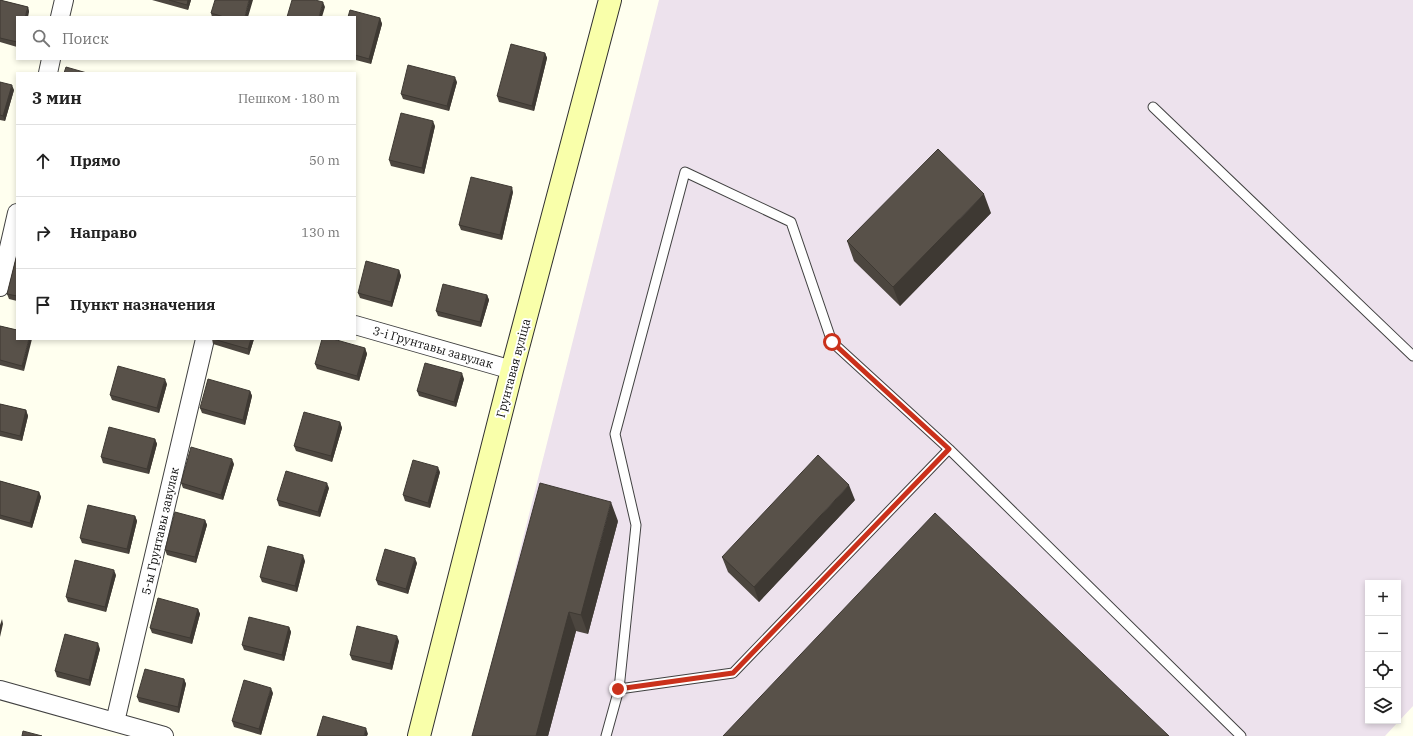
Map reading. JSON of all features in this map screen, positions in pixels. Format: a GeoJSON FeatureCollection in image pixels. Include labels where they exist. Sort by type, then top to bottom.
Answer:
{"type":"FeatureCollection","features":[{"type":"Feature","properties":{"kind":"main road","name":"Грунтавая вуліца"},"geometry":{"type":"LineString","coordinates":[[419,736],[512,370],[610,0]]}},
{"type":"Feature","properties":{"kind":"street"},"geometry":{"type":"LineString","coordinates":[[60,16],[64,0]]}},
{"type":"Feature","properties":{"kind":"street"},"geometry":{"type":"LineString","coordinates":[[48,72],[51,60]]}},
{"type":"Feature","properties":{"kind":"street"},"geometry":{"type":"LineString","coordinates":[[0,287],[15,233],[16,223]]}},
{"type":"Feature","properties":{"kind":"street","name":"3-і Грунтавы завулак"},"geometry":{"type":"LineString","coordinates":[[356,325],[512,370]]}},
{"type":"Feature","properties":{"kind":"street","name":"5-ы Грунтавы завулак"},"geometry":{"type":"LineString","coordinates":[[115,722],[205,340]]}},
{"type":"Feature","properties":{"kind":"street"},"geometry":{"type":"LineString","coordinates":[[0,690],[164,736]]}},
{"type":"Feature","properties":{"kind":"lane"},"geometry":{"type":"LineString","coordinates":[[1153,107],[1413,356]]}},
{"type":"Feature","properties":{"kind":"lane"},"geometry":{"type":"LineString","coordinates":[[606,736],[618,689],[636,525],[615,434],[685,172],[791,222],[832,342],[949,449],[1240,736]]}},
{"type":"Feature","properties":{"kind":"lane"},"geometry":{"type":"LineString","coordinates":[[618,689],[733,673],[949,449]]}},
{"type":"Feature","properties":{"kind":"shaded area"},"geometry":{"type":"Polygon","coordinates":[[[659,0],[1413,0],[1413,706],[1401,719],[1401,580],[1365,580],[1365,724],[1396,724],[1385,736],[473,736],[659,0]]]}},
{"type":"Feature","properties":{"kind":"building"},"geometry":{"type":"Polygon","coordinates":[[[0,0],[28,7],[25,16],[16,16],[16,42],[0,38],[0,0]]]}},
{"type":"Feature","properties":{"kind":"building"},"geometry":{"type":"Polygon","coordinates":[[[169,0],[188,0],[187,5],[169,0]]]}},
{"type":"Feature","properties":{"kind":"building"},"geometry":{"type":"Polygon","coordinates":[[[215,0],[249,0],[245,16],[221,16],[211,13],[215,0]]]}},
{"type":"Feature","properties":{"kind":"building"},"geometry":{"type":"Polygon","coordinates":[[[292,0],[315,0],[323,2],[319,16],[287,16],[292,0]]]}},
{"type":"Feature","properties":{"kind":"building"},"geometry":{"type":"Polygon","coordinates":[[[350,10],[380,18],[369,59],[356,55],[356,16],[348,16],[350,10]]]}},
{"type":"Feature","properties":{"kind":"building"},"geometry":{"type":"Polygon","coordinates":[[[511,44],[545,53],[532,106],[497,96],[511,44]]]}},
{"type":"Feature","properties":{"kind":"building"},"geometry":{"type":"Polygon","coordinates":[[[408,65],[455,77],[447,106],[401,94],[408,65]]]}},
{"type":"Feature","properties":{"kind":"building"},"geometry":{"type":"Polygon","coordinates":[[[66,67],[84,72],[64,72],[66,67]]]}},
{"type":"Feature","properties":{"kind":"building"},"geometry":{"type":"Polygon","coordinates":[[[0,82],[12,85],[3,116],[0,115],[0,82]]]}},
{"type":"Feature","properties":{"kind":"building"},"geometry":{"type":"Polygon","coordinates":[[[401,113],[433,121],[422,168],[389,160],[401,113]]]}},
{"type":"Feature","properties":{"kind":"building"},"geometry":{"type":"Polygon","coordinates":[[[938,149],[984,194],[893,287],[847,241],[938,149]]]}},
{"type":"Feature","properties":{"kind":"building"},"geometry":{"type":"Polygon","coordinates":[[[471,177],[512,187],[500,235],[459,225],[471,177]]]}},
{"type":"Feature","properties":{"kind":"building"},"geometry":{"type":"Polygon","coordinates":[[[16,258],[16,296],[7,294],[16,258]]]}},
{"type":"Feature","properties":{"kind":"building"},"geometry":{"type":"Polygon","coordinates":[[[366,261],[399,270],[391,302],[358,293],[366,261]]]}},
{"type":"Feature","properties":{"kind":"building"},"geometry":{"type":"Polygon","coordinates":[[[443,284],[487,295],[480,322],[436,311],[443,284]]]}},
{"type":"Feature","properties":{"kind":"building"},"geometry":{"type":"Polygon","coordinates":[[[0,326],[16,330],[16,340],[29,340],[22,366],[0,360],[0,326]]]}},
{"type":"Feature","properties":{"kind":"building"},"geometry":{"type":"Polygon","coordinates":[[[216,340],[251,340],[248,349],[216,340]]]}},
{"type":"Feature","properties":{"kind":"building"},"geometry":{"type":"Polygon","coordinates":[[[322,340],[337,340],[365,348],[357,376],[315,364],[322,340]]]}},
{"type":"Feature","properties":{"kind":"building"},"geometry":{"type":"Polygon","coordinates":[[[425,363],[462,373],[454,402],[417,391],[425,363]]]}},
{"type":"Feature","properties":{"kind":"building"},"geometry":{"type":"Polygon","coordinates":[[[118,366],[165,379],[157,408],[110,395],[118,366]]]}},
{"type":"Feature","properties":{"kind":"building"},"geometry":{"type":"Polygon","coordinates":[[[208,379],[250,391],[243,420],[200,408],[208,379]]]}},
{"type":"Feature","properties":{"kind":"building"},"geometry":{"type":"Polygon","coordinates":[[[0,404],[26,410],[20,436],[0,431],[0,404]]]}},
{"type":"Feature","properties":{"kind":"building"},"geometry":{"type":"Polygon","coordinates":[[[304,412],[340,422],[331,456],[294,446],[304,412]]]}},
{"type":"Feature","properties":{"kind":"building"},"geometry":{"type":"Polygon","coordinates":[[[109,427],[155,439],[147,469],[101,457],[109,427]]]}},
{"type":"Feature","properties":{"kind":"building"},"geometry":{"type":"Polygon","coordinates":[[[191,447],[232,459],[221,495],[181,483],[191,447]]]}},
{"type":"Feature","properties":{"kind":"building"},"geometry":{"type":"Polygon","coordinates":[[[818,455],[849,485],[754,587],[722,557],[818,455]]]}},
{"type":"Feature","properties":{"kind":"building"},"geometry":{"type":"Polygon","coordinates":[[[413,460],[438,467],[428,503],[403,495],[413,460]]]}},
{"type":"Feature","properties":{"kind":"building"},"geometry":{"type":"Polygon","coordinates":[[[286,471],[327,483],[318,512],[277,500],[286,471]]]}},
{"type":"Feature","properties":{"kind":"building"},"geometry":{"type":"Polygon","coordinates":[[[0,481],[39,492],[30,523],[0,515],[0,481]]]}},
{"type":"Feature","properties":{"kind":"building"},"geometry":{"type":"Polygon","coordinates":[[[540,483],[611,502],[581,615],[569,612],[536,736],[472,736],[540,483]]]}},
{"type":"Feature","properties":{"kind":"building"},"geometry":{"type":"Polygon","coordinates":[[[88,505],[135,516],[127,549],[80,538],[88,505]]]}},
{"type":"Feature","properties":{"kind":"building"},"geometry":{"type":"Polygon","coordinates":[[[175,512],[205,520],[195,557],[165,550],[175,512]]]}},
{"type":"Feature","properties":{"kind":"building"},"geometry":{"type":"Polygon","coordinates":[[[935,513],[1169,736],[723,736],[935,513]]]}},
{"type":"Feature","properties":{"kind":"building"},"geometry":{"type":"Polygon","coordinates":[[[268,546],[303,555],[295,586],[260,577],[268,546]]]}},
{"type":"Feature","properties":{"kind":"building"},"geometry":{"type":"Polygon","coordinates":[[[385,549],[415,558],[406,589],[376,580],[385,549]]]}},
{"type":"Feature","properties":{"kind":"building"},"geometry":{"type":"Polygon","coordinates":[[[75,560],[114,570],[105,607],[66,597],[75,560]]]}},
{"type":"Feature","properties":{"kind":"building"},"geometry":{"type":"Polygon","coordinates":[[[158,598],[198,609],[190,638],[150,628],[158,598]]]}},
{"type":"Feature","properties":{"kind":"building"},"geometry":{"type":"Polygon","coordinates":[[[249,617],[289,627],[282,655],[242,645],[249,617]]]}},
{"type":"Feature","properties":{"kind":"building"},"geometry":{"type":"Polygon","coordinates":[[[357,626],[397,636],[390,664],[350,655],[357,626]]]}},
{"type":"Feature","properties":{"kind":"building"},"geometry":{"type":"Polygon","coordinates":[[[65,634],[98,643],[89,680],[55,671],[65,634]]]}},
{"type":"Feature","properties":{"kind":"building"},"geometry":{"type":"Polygon","coordinates":[[[145,669],[184,679],[178,707],[137,697],[145,669]]]}},
{"type":"Feature","properties":{"kind":"building"},"geometry":{"type":"Polygon","coordinates":[[[244,680],[271,688],[259,729],[232,721],[244,680]]]}},
{"type":"Feature","properties":{"kind":"building"},"geometry":{"type":"Polygon","coordinates":[[[323,716],[366,728],[364,736],[317,736],[323,716]]]}},
{"type":"Feature","properties":{"kind":"building"},"geometry":{"type":"Polygon","coordinates":[[[23,731],[42,736],[22,736],[23,731]]]}},
{"type":"Feature","properties":{"kind":"route"},"geometry":{"type":"LineString","coordinates":[[618,689],[733,673],[949,449],[832,342]]}}]}
